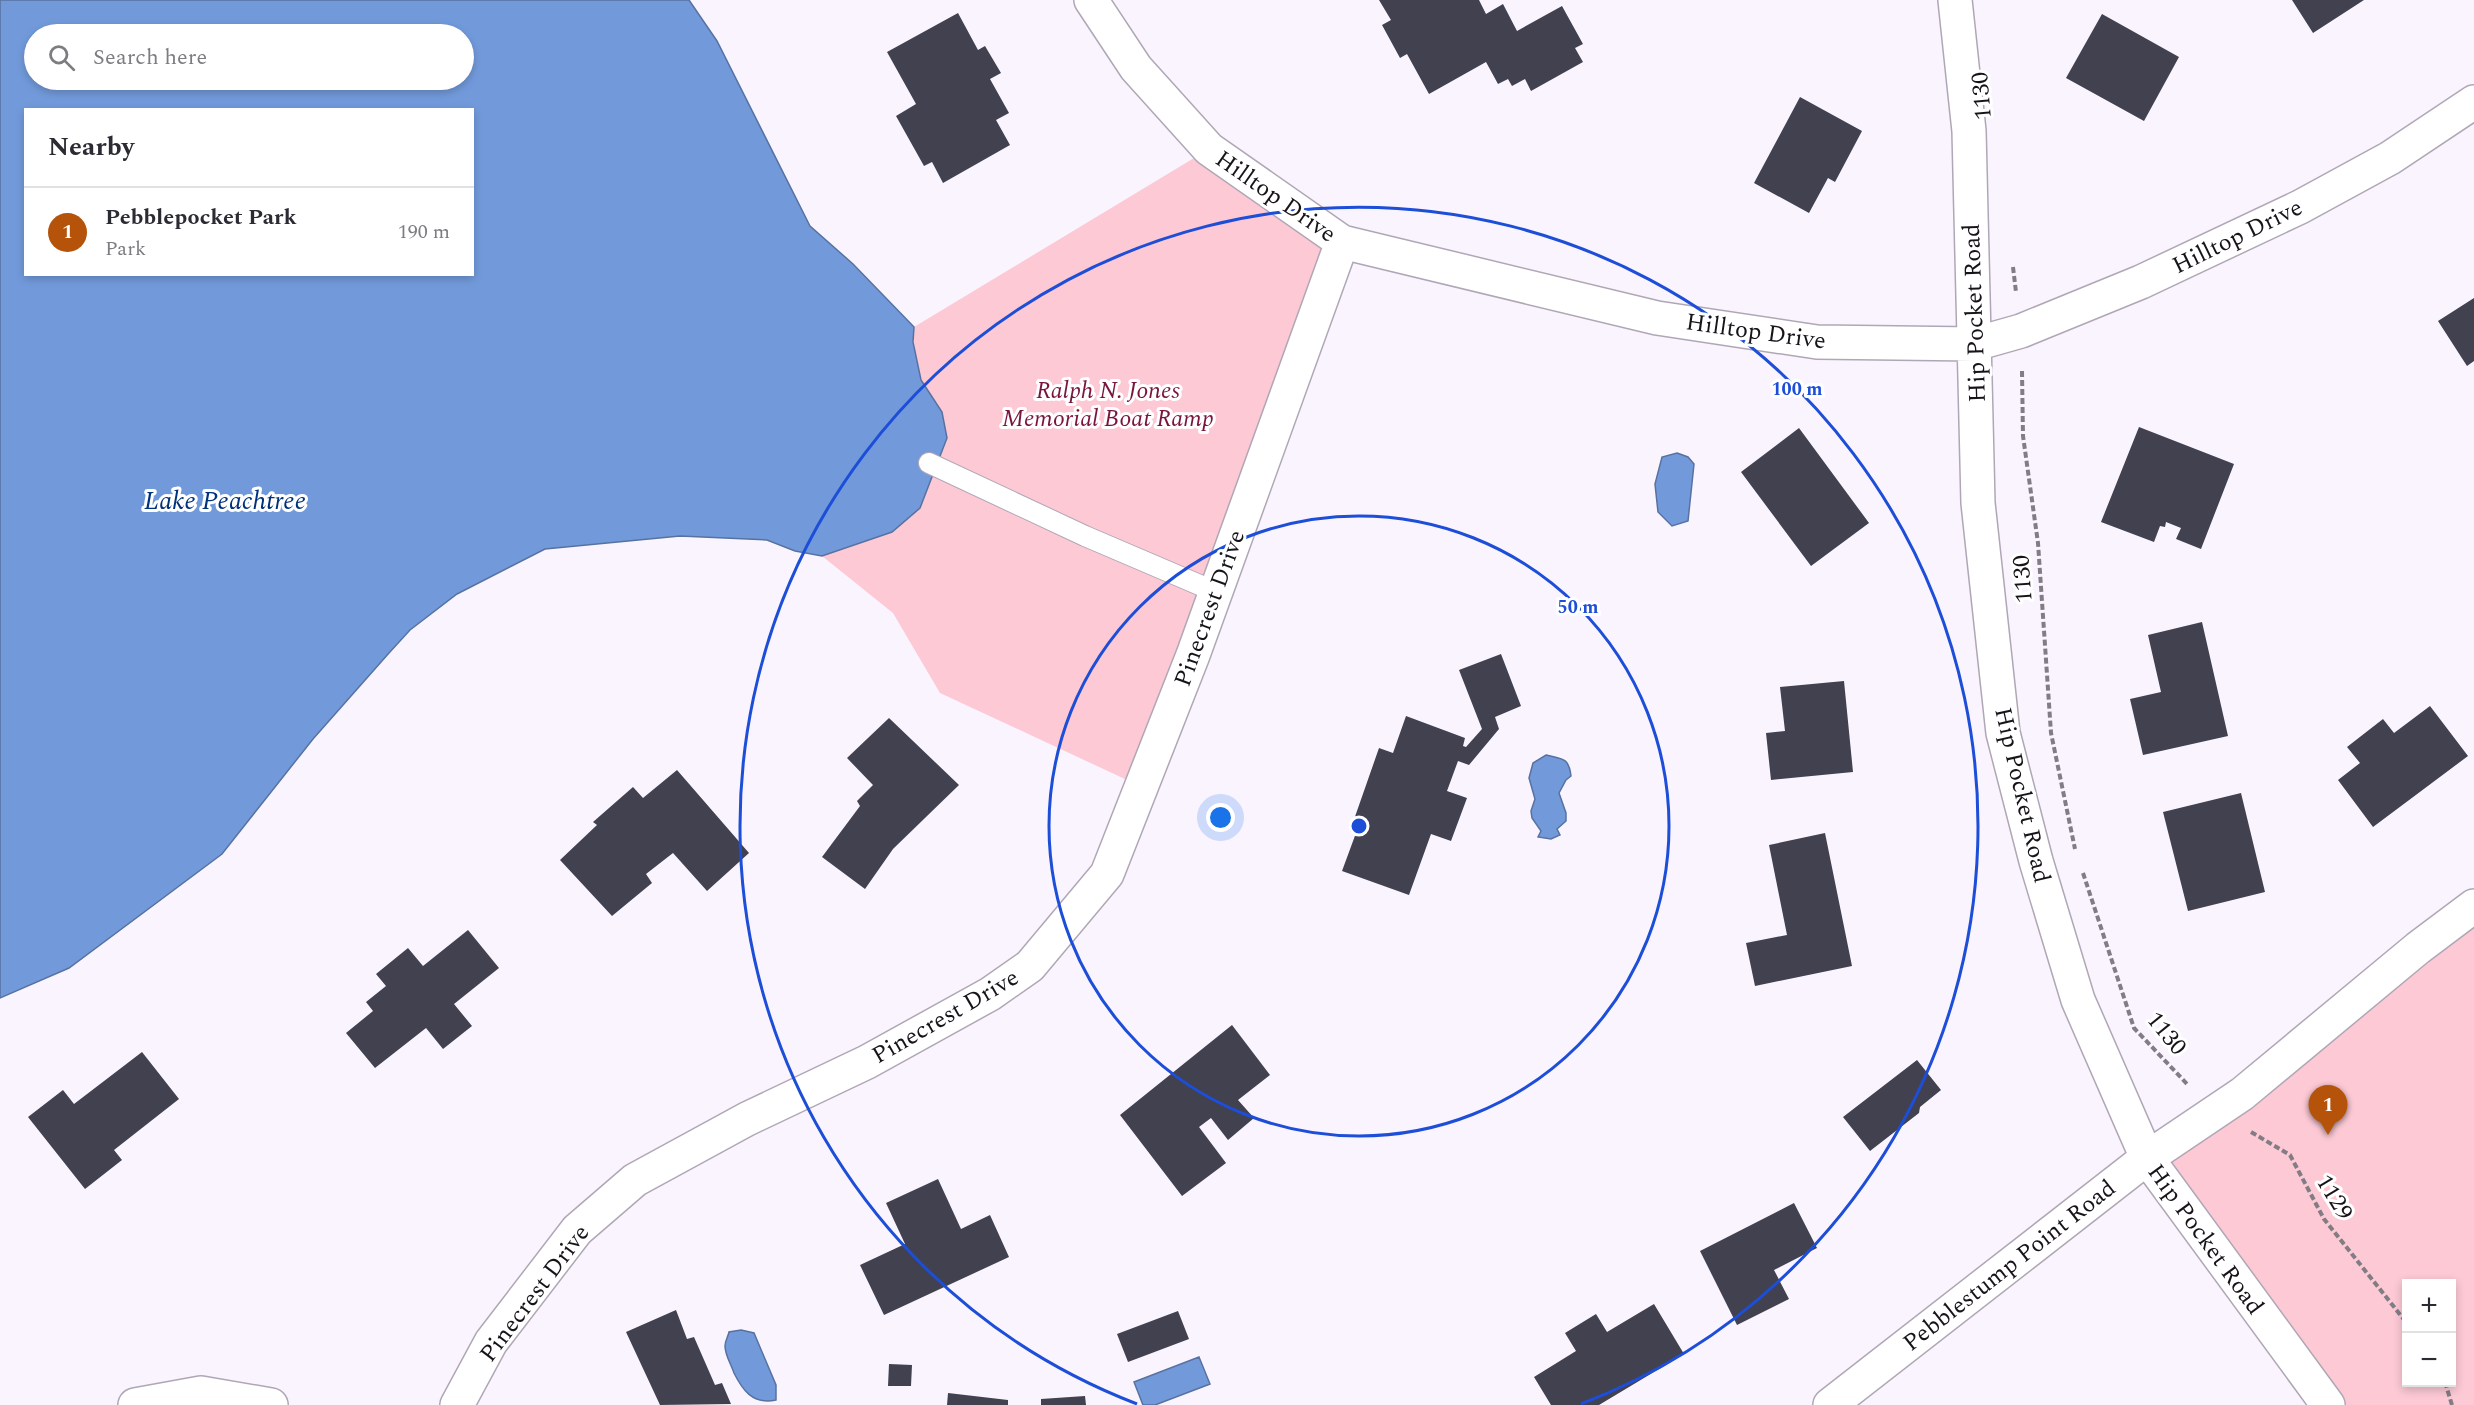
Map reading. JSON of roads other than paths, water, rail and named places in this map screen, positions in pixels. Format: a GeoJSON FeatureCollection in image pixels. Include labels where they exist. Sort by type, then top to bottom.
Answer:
{"type":"FeatureCollection","features":[{"type":"Feature","properties":{"kind":"street","name":"Hilltop Drive"},"geometry":{"type":"LineString","coordinates":[[1091,0],[1136,68],[1209,149],[1342,242],[1656,318],[1817,342],[1975,344],[2021,331],[2141,282],[2300,207],[2390,158],[2474,102]]}},
{"type":"Feature","properties":{"kind":"street","name":"Hip Pocket Road"},"geometry":{"type":"LineString","coordinates":[[1955,0],[1969,131],[1978,504],[2003,733],[2036,861],[2078,1000],[2147,1158],[2328,1405]]}},
{"type":"Feature","properties":{"kind":"street","name":"Pinecrest Drive"},"geometry":{"type":"LineString","coordinates":[[457,1405],[491,1341],[577,1230],[635,1180],[747,1119],[867,1062],[990,994],[1030,966],[1107,874],[1215,592],[1342,242]]}},
{"type":"Feature","properties":{"kind":"street","name":"Pebblestump Point Road"},"geometry":{"type":"LineString","coordinates":[[1830,1405],[2147,1158],[2217,1112],[2418,948],[2474,906]]}},
{"type":"Feature","properties":{"kind":"street"},"geometry":{"type":"LineString","coordinates":[[135,1405],[201,1393],[271,1405]]}},
{"type":"Feature","properties":{"kind":"lane"},"geometry":{"type":"LineString","coordinates":[[928,463],[1085,536],[1215,592]]}},
{"type":"Feature","properties":{"kind":"water","name":"Lake Peachtree"},"geometry":{"type":"Polygon","coordinates":[[[0,0],[689,0],[717,41],[810,226],[853,264],[914,327],[913,342],[921,380],[942,412],[947,438],[920,508],[892,532],[822,556],[795,551],[767,540],[680,536],[545,549],[457,594],[410,630],[389,653],[313,739],[222,854],[69,968],[0,998],[0,0]]]}},
{"type":"Feature","properties":{"kind":"water"},"geometry":{"type":"Polygon","coordinates":[[[1677,453],[1688,457],[1694,464],[1688,521],[1672,526],[1658,512],[1655,484],[1662,457],[1677,453]]]}},
{"type":"Feature","properties":{"kind":"water"},"geometry":{"type":"Polygon","coordinates":[[[1546,755],[1567,762],[1571,776],[1559,793],[1566,813],[1566,821],[1557,829],[1560,835],[1551,839],[1538,837],[1541,831],[1532,818],[1531,811],[1535,799],[1529,778],[1533,763],[1546,755]]]}},
{"type":"Feature","properties":{"kind":"water"},"geometry":{"type":"Polygon","coordinates":[[[741,1330],[754,1333],[776,1385],[776,1400],[754,1398],[744,1390],[734,1373],[725,1344],[729,1332],[741,1330]]]}},
{"type":"Feature","properties":{"kind":"water"},"geometry":{"type":"Polygon","coordinates":[[[1199,1357],[1210,1384],[1155,1405],[1143,1405],[1134,1382],[1199,1357]]]}},
{"type":"Feature","properties":{"kind":"place","name":"Pebblepocket Park"},"geometry":{"type":"Point","coordinates":[2328,1135]}},
{"type":"Feature","properties":{"kind":"park label","name":"Ralph N. Jones Memorial Boat Ramp"},"geometry":{"type":"Point","coordinates":[1108,404]}}]}
